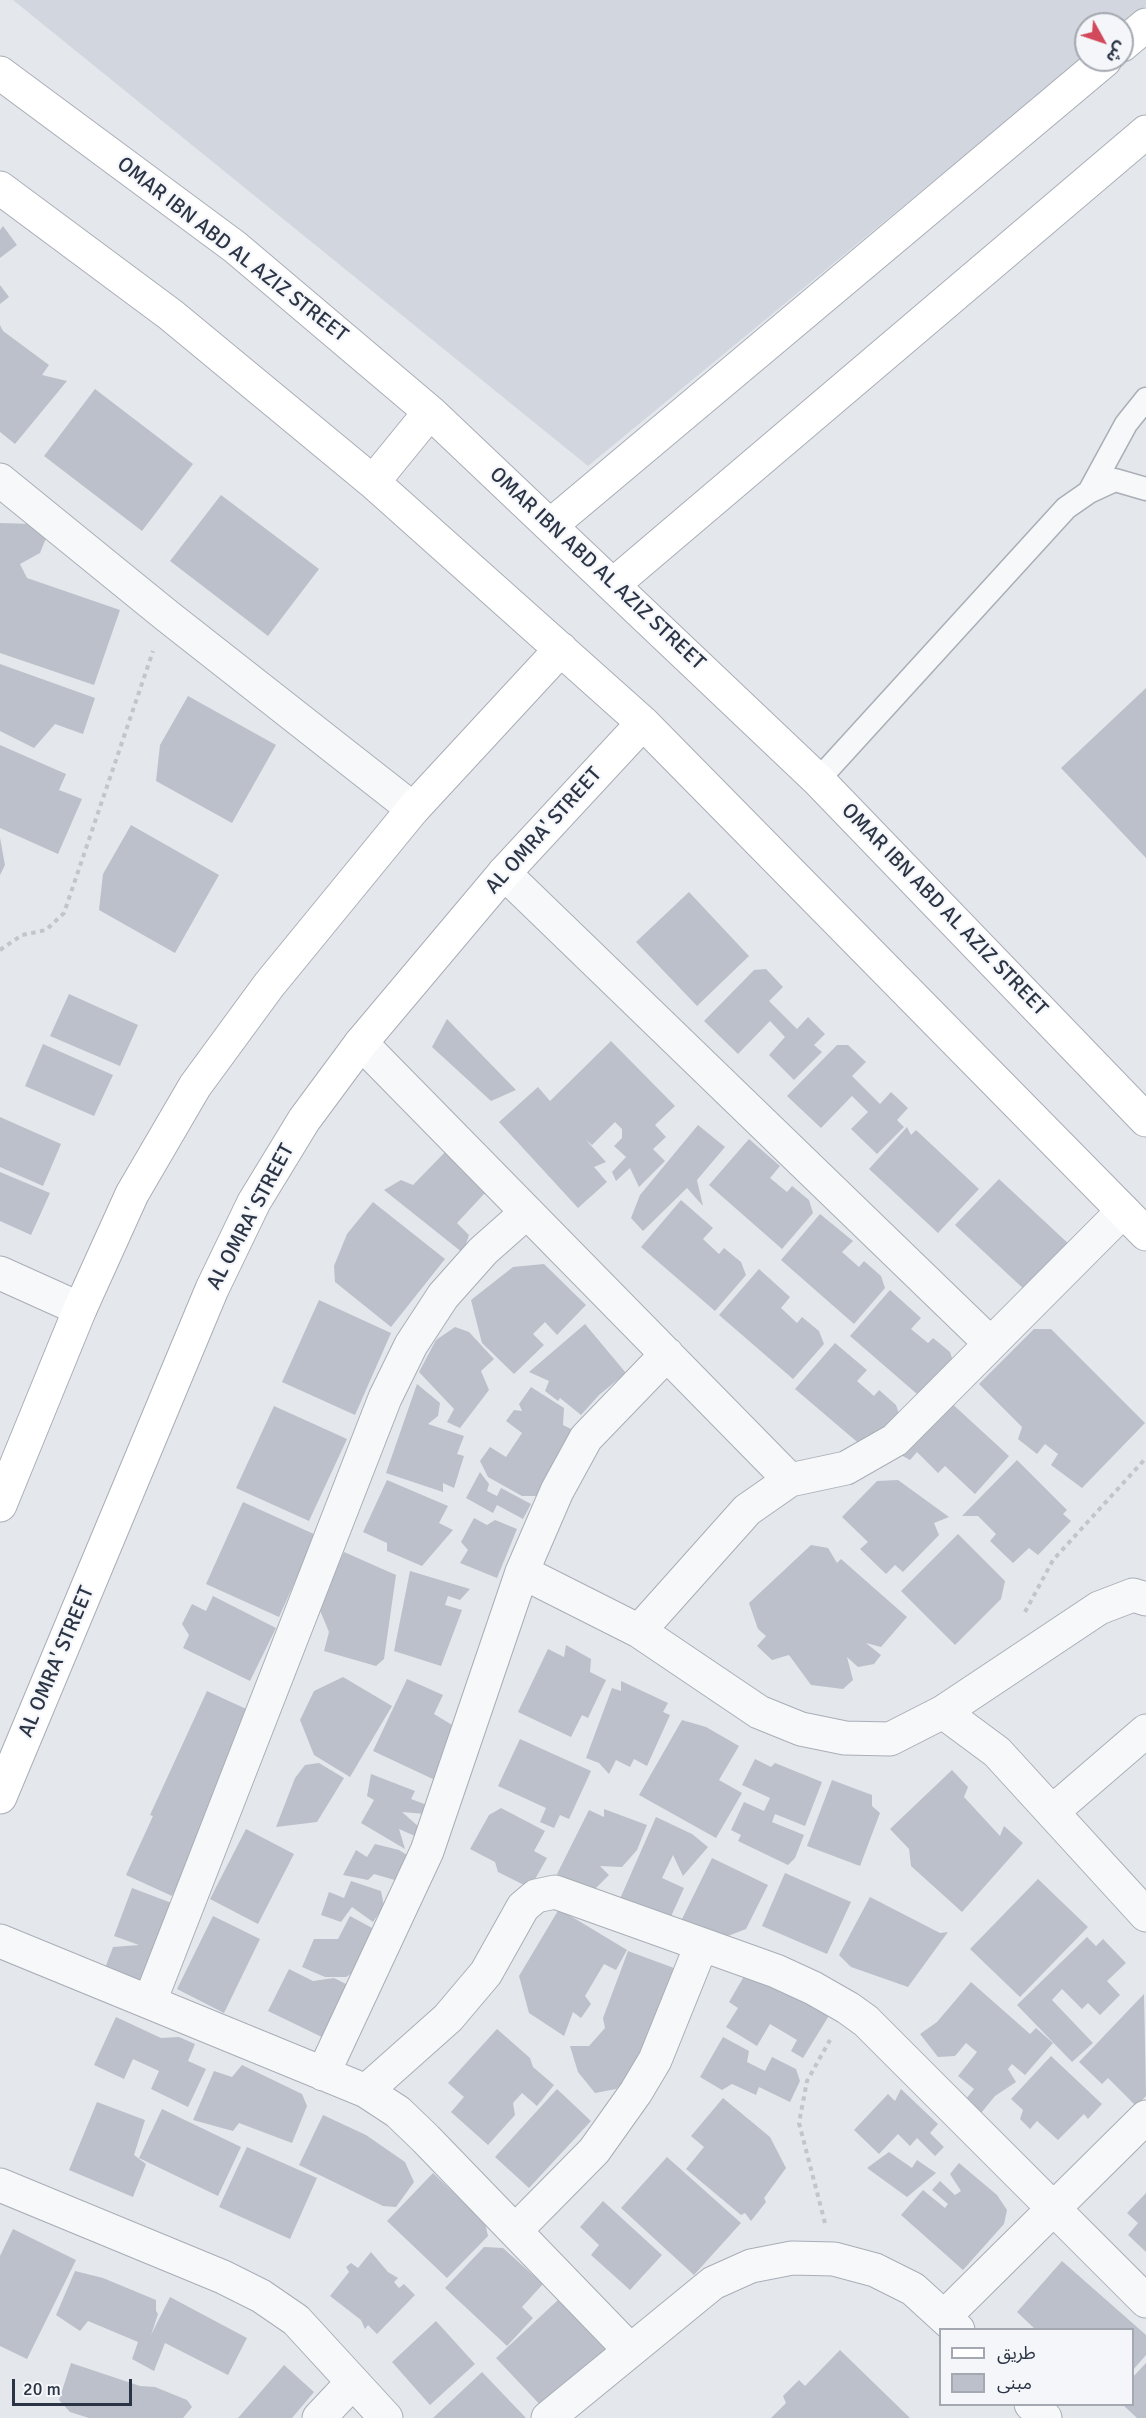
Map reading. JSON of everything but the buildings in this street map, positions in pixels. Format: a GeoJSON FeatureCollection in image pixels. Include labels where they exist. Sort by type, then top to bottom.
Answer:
{"type":"FeatureCollection","features":[{"type":"Feature","properties":{"kind":"street"},"geometry":{"type":"LineString","coordinates":[[1134,35],[1146,25]]}},
{"type":"Feature","properties":{"kind":"street"},"geometry":{"type":"LineString","coordinates":[[551,525],[1091,72]]}},
{"type":"Feature","properties":{"kind":"street","name":"OMAR IBN ABD AL AZIZ STREET"},"geometry":{"type":"LineString","coordinates":[[0,73],[235,247],[430,411],[818,780],[1146,1120]]}},
{"type":"Feature","properties":{"kind":"street"},"geometry":{"type":"LineString","coordinates":[[614,584],[1146,132]]}},
{"type":"Feature","properties":{"kind":"street"},"geometry":{"type":"LineString","coordinates":[[0,188],[171,315],[373,482],[643,723],[1138,1224],[990,1342],[895,1440],[846,1468],[790,1480],[747,1510],[639,1631]]}},
{"type":"Feature","properties":{"kind":"street"},"geometry":{"type":"LineString","coordinates":[[373,482],[430,411]]}},
{"type":"Feature","properties":{"kind":"street"},"geometry":{"type":"LineString","coordinates":[[0,480],[166,615],[413,809]]}},
{"type":"Feature","properties":{"kind":"street"},"geometry":{"type":"LineString","coordinates":[[0,1505],[80,1309],[132,1194],[195,1086],[269,985],[413,809],[561,649]]}},
{"type":"Feature","properties":{"kind":"street","name":"AL OMRA' STREET"},"geometry":{"type":"LineString","coordinates":[[0,1797],[212,1288],[254,1202],[304,1120],[361,1043],[504,873],[643,723]]}},
{"type":"Feature","properties":{"kind":"street"},"geometry":{"type":"LineString","coordinates":[[504,873],[990,1342]]}},
{"type":"Feature","properties":{"kind":"street"},"geometry":{"type":"LineString","coordinates":[[361,1043],[790,1480]]}},
{"type":"Feature","properties":{"kind":"street"},"geometry":{"type":"LineString","coordinates":[[150,2001],[390,1388],[411,1345],[443,1296],[483,1251],[527,1212]]}},
{"type":"Feature","properties":{"kind":"street"},"geometry":{"type":"LineString","coordinates":[[0,1273],[80,1309]]}},
{"type":"Feature","properties":{"kind":"street"},"geometry":{"type":"LineString","coordinates":[[323,2074],[427,1851],[522,1572],[557,1491],[586,1437],[667,1354]]}},
{"type":"Feature","properties":{"kind":"street"},"geometry":{"type":"LineString","coordinates":[[522,1572],[639,1631],[759,1712],[801,1729],[845,1738],[890,1738],[943,1712],[1099,1608],[1133,1595],[1146,1599]]}},
{"type":"Feature","properties":{"kind":"street"},"geometry":{"type":"LineString","coordinates":[[943,1712],[997,1752],[1146,1915]]}},
{"type":"Feature","properties":{"kind":"street"},"geometry":{"type":"LineString","coordinates":[[1052,1812],[1146,1731]]}},
{"type":"Feature","properties":{"kind":"street"},"geometry":{"type":"LineString","coordinates":[[366,2091],[448,2018],[486,1973],[523,1907],[536,1896],[555,1892],[776,1971],[848,2008],[866,2021],[1146,2301]]}},
{"type":"Feature","properties":{"kind":"street"},"geometry":{"type":"LineString","coordinates":[[0,1941],[366,2091],[398,2112],[629,2349]]}},
{"type":"Feature","properties":{"kind":"street"},"geometry":{"type":"LineString","coordinates":[[515,2231],[594,2151],[631,2100],[655,2060],[701,1946]]}},
{"type":"Feature","properties":{"kind":"street"},"geometry":{"type":"LineString","coordinates":[[548,2418],[629,2349],[713,2283],[751,2266],[792,2258],[834,2259],[874,2270],[903,2284],[952,2323],[1054,2208],[1146,2117]]}},
{"type":"Feature","properties":{"kind":"street"},"geometry":{"type":"LineString","coordinates":[[0,2185],[223,2277],[261,2296],[296,2320],[386,2418]]}},
{"type":"Feature","properties":{"kind":"street"},"geometry":{"type":"LineString","coordinates":[[319,2418],[352,2383]]}},
{"type":"Feature","properties":{"kind":"street"},"geometry":{"type":"LineString","coordinates":[[1033,2406],[1045,2418]]}},
{"type":"Feature","properties":{"kind":"lane"},"geometry":{"type":"LineString","coordinates":[[1089,492],[1125,424],[1146,399]]}},
{"type":"Feature","properties":{"kind":"lane"},"geometry":{"type":"LineString","coordinates":[[818,780],[1066,508],[1089,492],[1115,480],[1146,489]]}},
{"type":"Feature","properties":{"kind":"path"},"geometry":{"type":"LineString","coordinates":[[0,950],[22,935],[46,930],[64,913],[166,615]]}},
{"type":"Feature","properties":{"kind":"path"},"geometry":{"type":"LineString","coordinates":[[1011,1667],[1026,1609],[1053,1560],[1146,1458]]}},
{"type":"Feature","properties":{"kind":"path"},"geometry":{"type":"LineString","coordinates":[[834,2259],[799,2123],[807,2081],[848,2008]]}},
{"type":"Feature","properties":{"kind":"shaded area"},"geometry":{"type":"Polygon","coordinates":[[[13,0],[1146,0],[1146,6],[1134,16],[1134,12],[1074,12],[1074,65],[588,466],[13,0]]]}}]}
